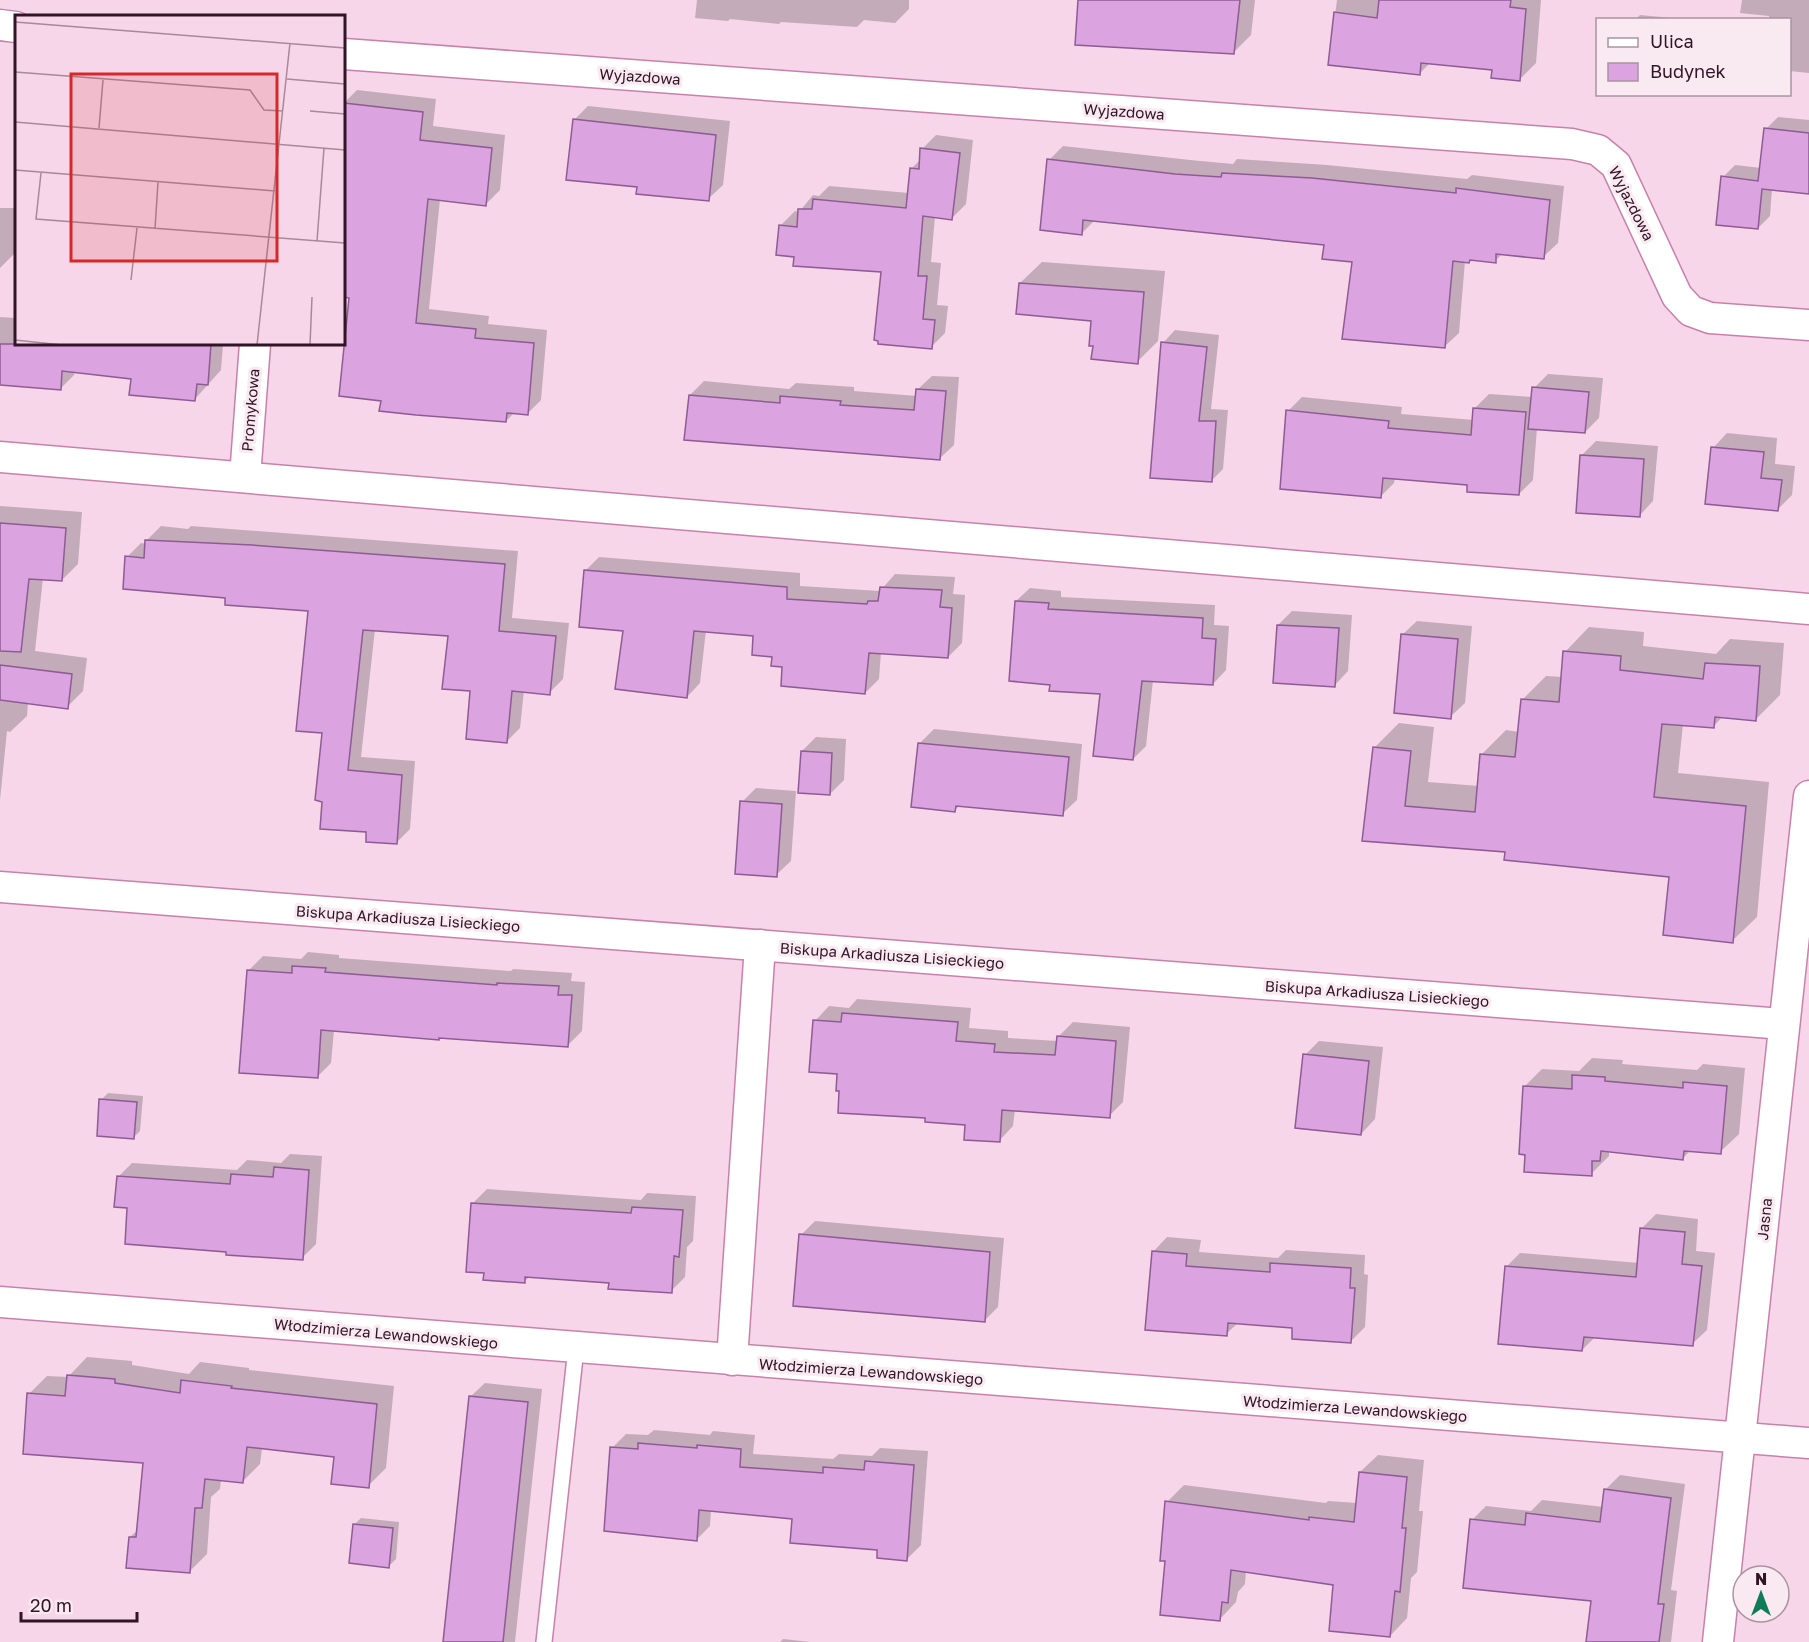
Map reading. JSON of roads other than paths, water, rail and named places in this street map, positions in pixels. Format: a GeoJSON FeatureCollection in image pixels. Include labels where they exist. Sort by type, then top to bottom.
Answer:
{"type":"FeatureCollection","features":[{"type":"Feature","properties":{"kind":"street"},"geometry":{"type":"LineString","coordinates":[[0,25],[15,27]]}},
{"type":"Feature","properties":{"kind":"street","name":"Wyjazdowa"},"geometry":{"type":"LineString","coordinates":[[345,54],[1572,144],[1598,150],[1616,165],[1677,296],[1691,311],[1710,318],[1809,325]]}},
{"type":"Feature","properties":{"kind":"street","name":"Promykowa"},"geometry":{"type":"LineString","coordinates":[[245,477],[255,345]]}},
{"type":"Feature","properties":{"kind":"street"},"geometry":{"type":"LineString","coordinates":[[0,457],[1809,609]]}},
{"type":"Feature","properties":{"kind":"street","name":"Jasna"},"geometry":{"type":"LineString","coordinates":[[1718,1642],[1809,796]]}},
{"type":"Feature","properties":{"kind":"street","name":"Biskupa Arkadiusza Lisieckiego"},"geometry":{"type":"LineString","coordinates":[[0,886],[1784,1024]]}},
{"type":"Feature","properties":{"kind":"street"},"geometry":{"type":"LineString","coordinates":[[732,1360],[760,945]]}},
{"type":"Feature","properties":{"kind":"street","name":"Włodzimierza Lewandowskiego"},"geometry":{"type":"LineString","coordinates":[[0,1302],[1809,1443]]}},
{"type":"Feature","properties":{"kind":"lane"},"geometry":{"type":"LineString","coordinates":[[544,1642],[576,1348]]}}]}
